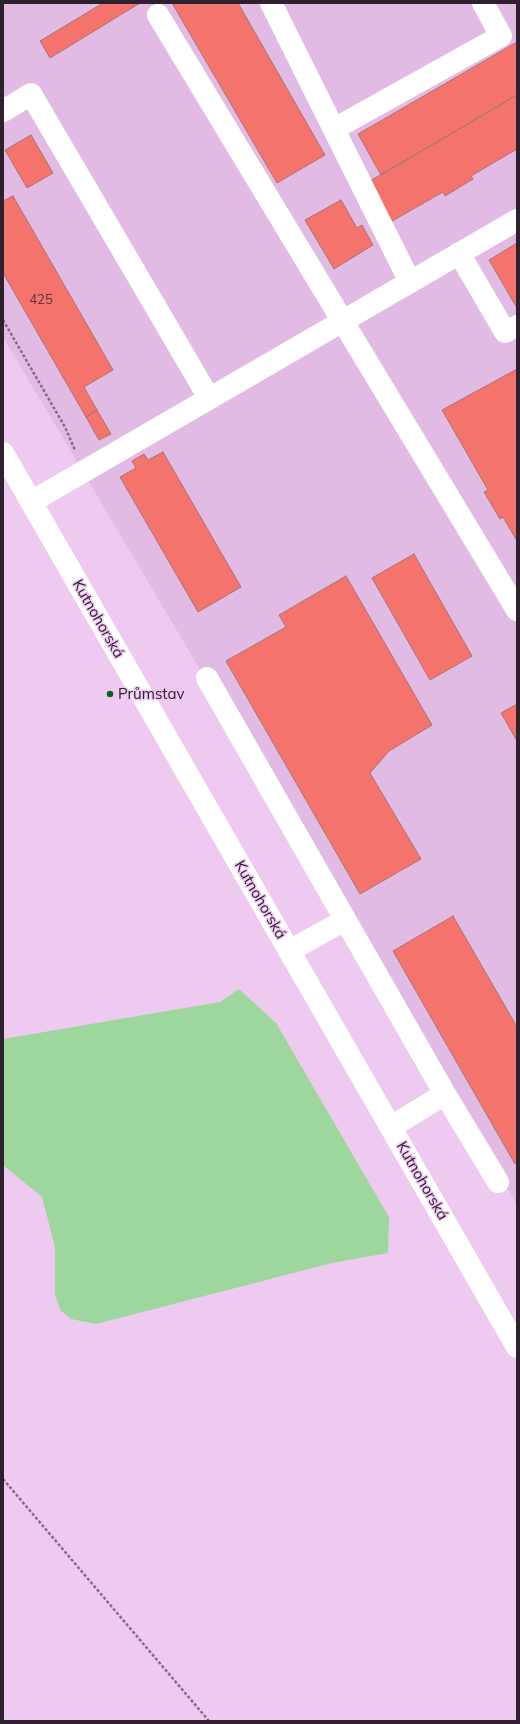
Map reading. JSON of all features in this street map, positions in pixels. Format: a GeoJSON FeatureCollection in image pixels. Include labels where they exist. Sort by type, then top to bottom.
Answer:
{"type":"FeatureCollection","features":[{"type":"Feature","properties":{"kind":"main road"},"geometry":{"type":"LineString","coordinates":[[271,3],[410,282]]}},
{"type":"Feature","properties":{"kind":"main road"},"geometry":{"type":"LineString","coordinates":[[334,129],[501,36],[483,3]]}},
{"type":"Feature","properties":{"kind":"main road"},"geometry":{"type":"LineString","coordinates":[[158,15],[517,610]]}},
{"type":"Feature","properties":{"kind":"main road"},"geometry":{"type":"LineString","coordinates":[[3,111],[31,94],[209,398]]}},
{"type":"Feature","properties":{"kind":"main road"},"geometry":{"type":"LineString","coordinates":[[31,502],[517,220]]}},
{"type":"Feature","properties":{"kind":"main road"},"geometry":{"type":"LineString","coordinates":[[459,253],[505,332],[517,326]]}},
{"type":"Feature","properties":{"kind":"main road","name":"Kutnohorská"},"geometry":{"type":"LineString","coordinates":[[3,453],[517,1347]]}},
{"type":"Feature","properties":{"kind":"main road"},"geometry":{"type":"LineString","coordinates":[[207,678],[444,1094],[498,1182]]}},
{"type":"Feature","properties":{"kind":"main road"},"geometry":{"type":"LineString","coordinates":[[289,951],[345,920]]}},
{"type":"Feature","properties":{"kind":"main road"},"geometry":{"type":"LineString","coordinates":[[391,1128],[444,1094]]}},
{"type":"Feature","properties":{"kind":"path"},"geometry":{"type":"LineString","coordinates":[[3,320],[65,427],[84,471]]}},
{"type":"Feature","properties":{"kind":"path"},"geometry":{"type":"LineString","coordinates":[[3,1479],[209,1721]]}},
{"type":"Feature","properties":{"kind":"shaded area"},"geometry":{"type":"Polygon","coordinates":[[[3,3],[517,3],[517,1205],[3,337],[3,3]]]}},
{"type":"Feature","properties":{"kind":"green space"},"geometry":{"type":"Polygon","coordinates":[[[239,989],[276,1023],[389,1217],[388,1253],[332,1263],[96,1324],[71,1319],[60,1310],[55,1294],[55,1247],[42,1197],[3,1165],[3,1039],[220,1002],[239,989]]]}},
{"type":"Feature","properties":{"kind":"building"},"geometry":{"type":"Polygon","coordinates":[[[103,3],[140,3],[50,58],[40,41],[103,3]]]}},
{"type":"Feature","properties":{"kind":"building"},"geometry":{"type":"Polygon","coordinates":[[[172,3],[238,3],[325,155],[277,183],[172,3]]]}},
{"type":"Feature","properties":{"kind":"building"},"geometry":{"type":"Polygon","coordinates":[[[517,42],[517,95],[381,175],[358,134],[517,42]]]}},
{"type":"Feature","properties":{"kind":"building"},"geometry":{"type":"Polygon","coordinates":[[[517,95],[517,149],[471,176],[473,179],[445,196],[443,192],[387,224],[363,185],[517,95]]]}},
{"type":"Feature","properties":{"kind":"building"},"geometry":{"type":"Polygon","coordinates":[[[31,135],[53,173],[27,188],[5,150],[31,135]]]}},
{"type":"Feature","properties":{"kind":"building"},"geometry":{"type":"Polygon","coordinates":[[[13,196],[113,370],[84,387],[97,410],[86,417],[3,273],[3,201],[13,196]]]}},
{"type":"Feature","properties":{"kind":"building"},"geometry":{"type":"Polygon","coordinates":[[[341,200],[357,228],[362,225],[373,245],[334,269],[305,220],[341,200]]]}},
{"type":"Feature","properties":{"kind":"building"},"geometry":{"type":"Polygon","coordinates":[[[517,243],[517,308],[489,260],[517,243]]]}},
{"type":"Feature","properties":{"kind":"building"},"geometry":{"type":"Polygon","coordinates":[[[517,369],[517,541],[503,517],[500,519],[484,492],[488,490],[442,410],[517,369]]]}},
{"type":"Feature","properties":{"kind":"building"},"geometry":{"type":"Polygon","coordinates":[[[97,410],[111,434],[99,440],[86,417],[97,410]]]}},
{"type":"Feature","properties":{"kind":"building"},"geometry":{"type":"Polygon","coordinates":[[[163,452],[241,587],[198,612],[120,477],[136,468],[132,461],[144,454],[148,460],[163,452]]]}},
{"type":"Feature","properties":{"kind":"building"},"geometry":{"type":"Polygon","coordinates":[[[414,554],[472,656],[430,680],[372,578],[414,554]]]}},
{"type":"Feature","properties":{"kind":"building"},"geometry":{"type":"Polygon","coordinates":[[[346,576],[432,725],[389,751],[370,773],[421,859],[360,894],[226,661],[286,627],[279,615],[346,576]]]}},
{"type":"Feature","properties":{"kind":"building"},"geometry":{"type":"Polygon","coordinates":[[[517,704],[517,741],[501,713],[517,704]]]}},
{"type":"Feature","properties":{"kind":"building"},"geometry":{"type":"Polygon","coordinates":[[[453,916],[517,1027],[517,1163],[515,1164],[393,951],[453,916]]]}},
{"type":"Feature","properties":{"kind":"place","name":"Průmstav"},"geometry":{"type":"Point","coordinates":[110,694]}}]}
